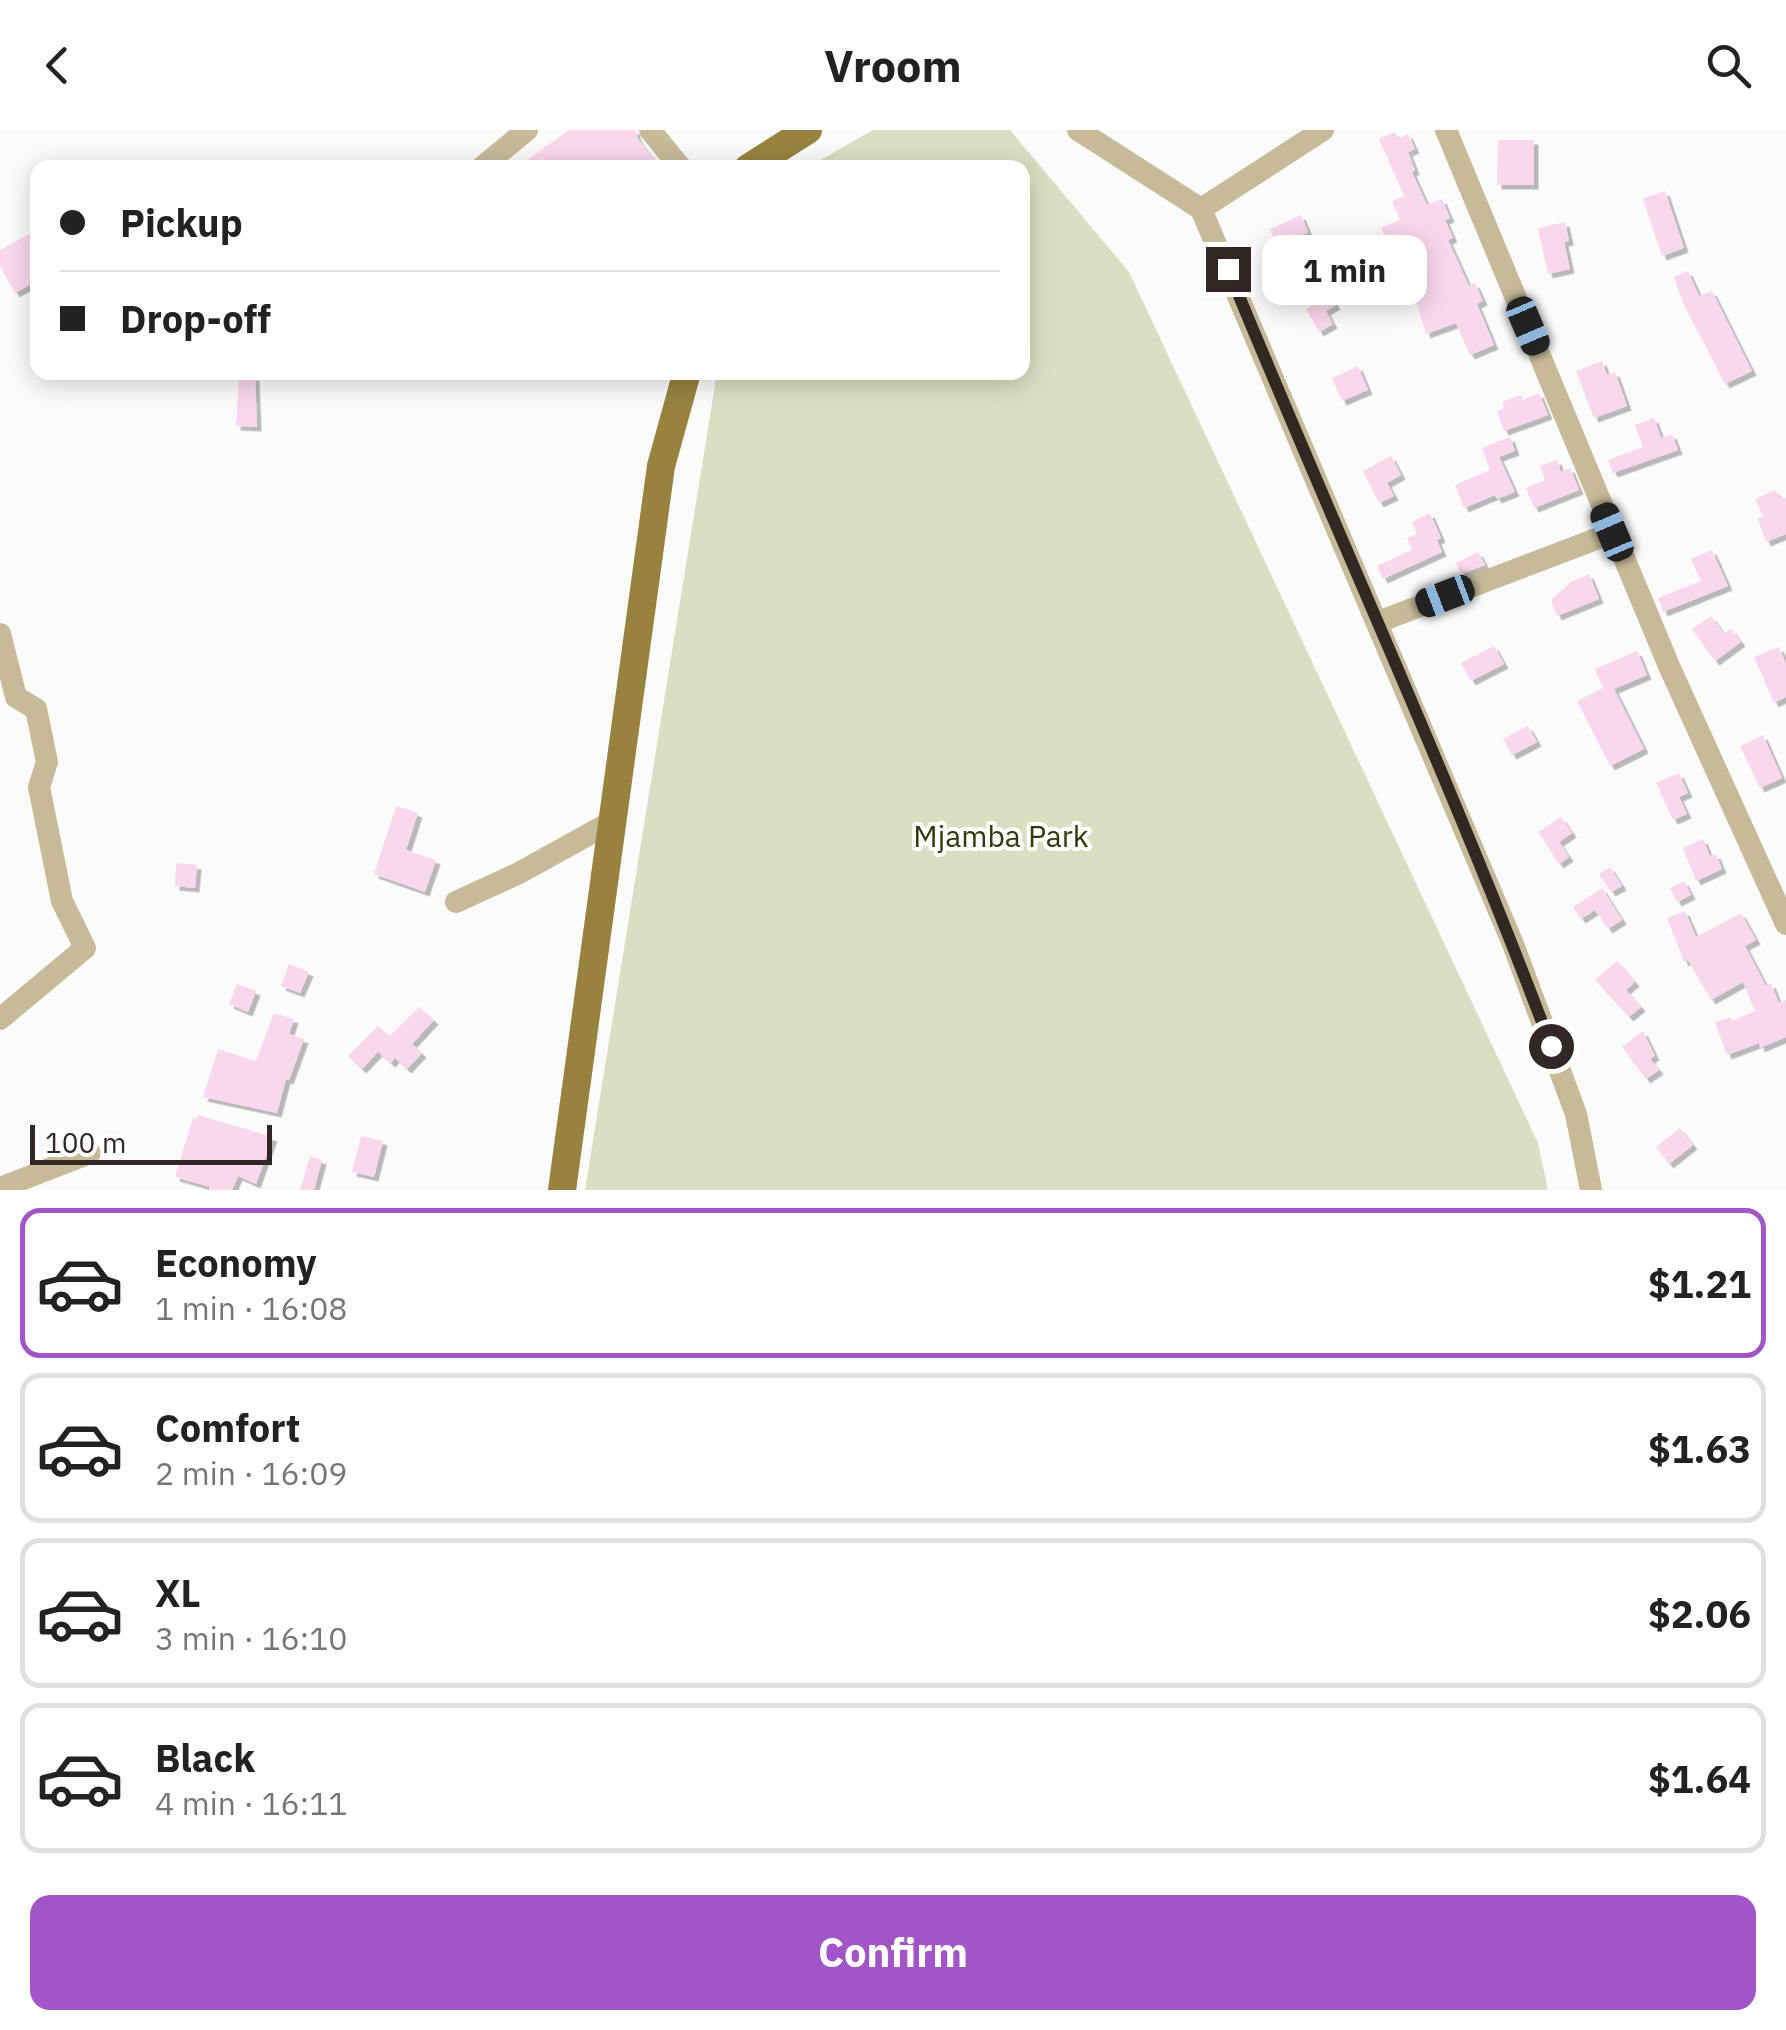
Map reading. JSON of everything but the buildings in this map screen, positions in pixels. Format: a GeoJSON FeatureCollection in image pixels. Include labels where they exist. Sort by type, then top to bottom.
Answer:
{"type":"FeatureCollection","features":[{"type":"Feature","properties":{"kind":"main road"},"geometry":{"type":"LineString","coordinates":[[761,160],[808,130]]}},
{"type":"Feature","properties":{"kind":"main road"},"geometry":{"type":"LineString","coordinates":[[562,1190],[661,466],[684,380]]}},
{"type":"Feature","properties":{"kind":"street"},"geometry":{"type":"LineString","coordinates":[[491,160],[527,130]]}},
{"type":"Feature","properties":{"kind":"street"},"geometry":{"type":"LineString","coordinates":[[650,130],[674,160]]}},
{"type":"Feature","properties":{"kind":"street"},"geometry":{"type":"LineString","coordinates":[[1078,130],[1201,209],[1526,978],[1576,1114],[1591,1190]]}},
{"type":"Feature","properties":{"kind":"street"},"geometry":{"type":"LineString","coordinates":[[1201,209],[1323,130]]}},
{"type":"Feature","properties":{"kind":"street"},"geometry":{"type":"LineString","coordinates":[[1446,130],[1612,532],[1786,924]]}},
{"type":"Feature","properties":{"kind":"street"},"geometry":{"type":"LineString","coordinates":[[1378,622],[1612,532]]}},
{"type":"Feature","properties":{"kind":"street"},"geometry":{"type":"LineString","coordinates":[[0,634],[16,697],[36,709],[47,762],[39,787],[58,882],[62,900],[85,948],[0,1019]]}},
{"type":"Feature","properties":{"kind":"street"},"geometry":{"type":"LineString","coordinates":[[456,902],[519,873],[612,821]]}},
{"type":"Feature","properties":{"kind":"street"},"geometry":{"type":"LineString","coordinates":[[0,1188],[90,1153]]}},
{"type":"Feature","properties":{"kind":"green space","name":"Mjamba Park"},"geometry":{"type":"Polygon","coordinates":[[[873,130],[1010,130],[1129,272],[1538,1143],[1548,1190],[585,1190],[716,380],[1030,380],[1030,160],[820,160],[873,130]]]}},
{"type":"Feature","properties":{"kind":"route"},"geometry":{"type":"LineString","coordinates":[[1228,269],[1513,944],[1551,1046]]}}]}
